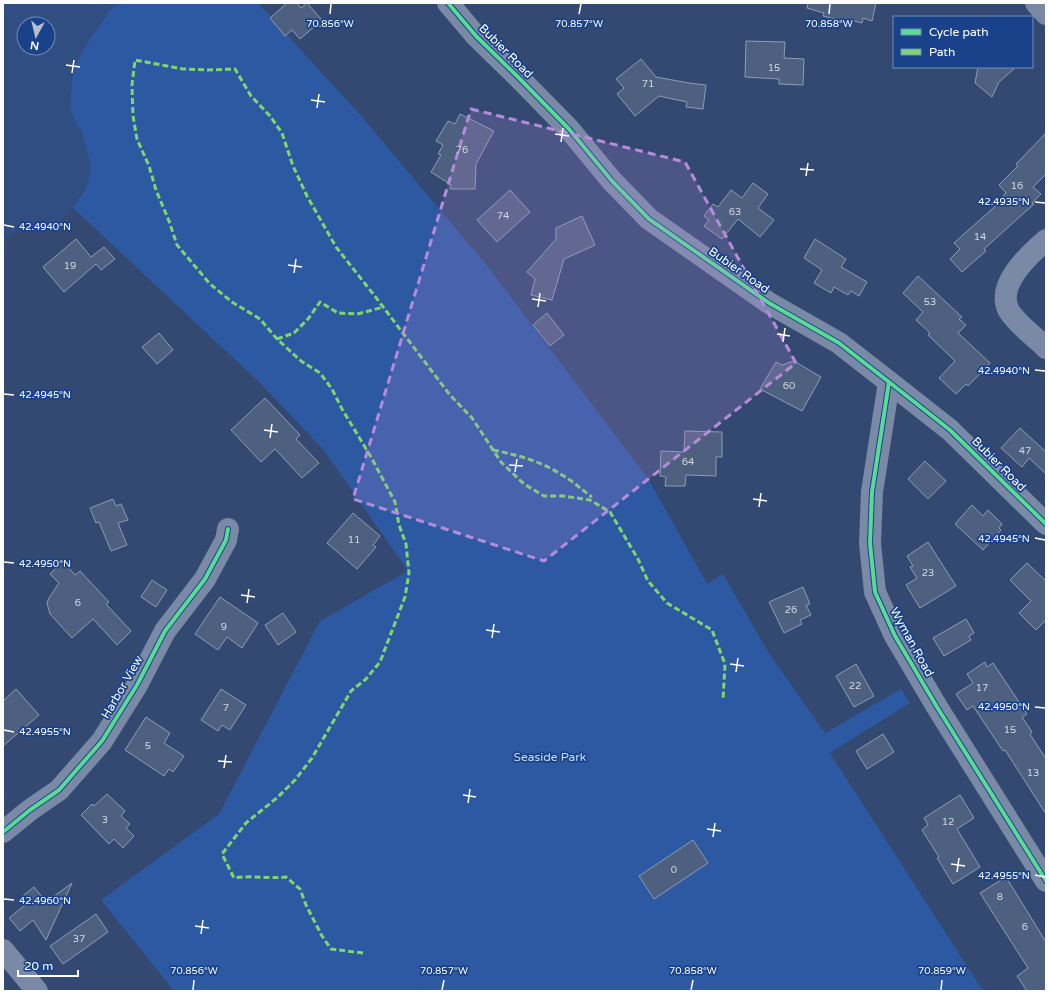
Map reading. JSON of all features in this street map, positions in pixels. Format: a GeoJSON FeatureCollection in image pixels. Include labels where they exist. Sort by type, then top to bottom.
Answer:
{"type":"FeatureCollection","features":[{"type":"Feature","properties":{"kind":"main road"},"geometry":{"type":"LineString","coordinates":[[1036,3],[1046,14]]}},
{"type":"Feature","properties":{"kind":"street","name":"Bubier Road"},"geometry":{"type":"LineString","coordinates":[[448,3],[476,36],[569,129],[612,181],[650,219],[769,303],[839,343],[950,430],[1046,524]]}},
{"type":"Feature","properties":{"kind":"street"},"geometry":{"type":"LineString","coordinates":[[1046,240],[1019,266],[1014,273],[1008,287],[1006,301],[1012,315],[1046,348]]}},
{"type":"Feature","properties":{"kind":"street","name":"Wyman Road"},"geometry":{"type":"LineString","coordinates":[[889,382],[872,492],[870,543],[875,592],[894,636],[1046,881]]}},
{"type":"Feature","properties":{"kind":"street","name":"Harbor View"},"geometry":{"type":"LineString","coordinates":[[3,832],[30,810],[59,790],[102,741],[137,685],[165,631],[205,579],[226,540],[228,529]]}},
{"type":"Feature","properties":{"kind":"street"},"geometry":{"type":"LineString","coordinates":[[3,950],[37,991]]}},
{"type":"Feature","properties":{"kind":"highlighted area"},"geometry":{"type":"Polygon","coordinates":[[[471,109],[685,162],[796,363],[544,561],[353,499],[471,109]]]}},
{"type":"Feature","properties":{"kind":"green space","name":"Seaside Park"},"geometry":{"type":"Polygon","coordinates":[[[119,3],[258,3],[363,118],[488,267],[649,480],[707,584],[723,574],[768,652],[825,733],[901,689],[910,703],[830,753],[983,991],[174,991],[101,900],[219,814],[320,621],[408,571],[323,449],[258,381],[72,207],[86,189],[91,169],[82,132],[70,109],[72,77],[78,59],[89,40],[111,9],[119,3]]]}},
{"type":"Feature","properties":{"kind":"shaded area"},"geometry":{"type":"Polygon","coordinates":[[[3,3],[119,3],[111,9],[89,40],[78,59],[72,77],[70,109],[82,132],[91,169],[86,189],[68,214],[55,225],[45,230],[16,232],[3,241],[3,3]]]}},
{"type":"Feature","properties":{"kind":"building"},"geometry":{"type":"Polygon","coordinates":[[[287,3],[297,3],[301,8],[307,3],[322,20],[300,39],[292,30],[285,36],[270,18],[287,3]]]}},
{"type":"Feature","properties":{"kind":"building"},"geometry":{"type":"Polygon","coordinates":[[[808,3],[876,3],[872,21],[863,18],[862,23],[847,19],[846,22],[823,16],[824,13],[807,8],[808,3]]]}},
{"type":"Feature","properties":{"kind":"building"},"geometry":{"type":"Polygon","coordinates":[[[746,41],[785,42],[784,58],[804,59],[803,85],[779,84],[779,79],[745,77],[746,41]]]}},
{"type":"Feature","properties":{"kind":"building"},"geometry":{"type":"Polygon","coordinates":[[[641,59],[656,77],[706,85],[703,109],[686,107],[687,102],[659,96],[635,116],[617,94],[624,88],[616,79],[641,59]]]}},
{"type":"Feature","properties":{"kind":"building"},"geometry":{"type":"Polygon","coordinates":[[[978,68],[1015,68],[999,82],[992,97],[975,83],[978,68]]]}},
{"type":"Feature","properties":{"kind":"building"},"geometry":{"type":"Polygon","coordinates":[[[460,114],[494,131],[476,164],[475,189],[450,189],[451,185],[431,172],[441,155],[438,154],[443,145],[436,141],[448,121],[455,124],[460,114]]]}},
{"type":"Feature","properties":{"kind":"building"},"geometry":{"type":"Polygon","coordinates":[[[1046,133],[1046,174],[1033,187],[1041,194],[1032,203],[1034,204],[984,249],[986,251],[962,272],[950,259],[960,249],[954,243],[1001,201],[1000,199],[1006,193],[999,185],[1018,166],[1016,164],[1046,133]]]}},
{"type":"Feature","properties":{"kind":"building"},"geometry":{"type":"Polygon","coordinates":[[[753,183],[768,194],[758,208],[774,220],[760,237],[738,219],[722,239],[704,226],[709,220],[704,216],[713,204],[718,207],[731,190],[742,198],[753,183]]]}},
{"type":"Feature","properties":{"kind":"building"},"geometry":{"type":"Polygon","coordinates":[[[510,190],[530,212],[497,242],[477,220],[510,190]]]}},
{"type":"Feature","properties":{"kind":"building"},"geometry":{"type":"Polygon","coordinates":[[[582,216],[595,245],[564,259],[552,300],[531,295],[535,279],[527,272],[556,239],[556,228],[582,216]]]}},
{"type":"Feature","properties":{"kind":"building"},"geometry":{"type":"Polygon","coordinates":[[[76,239],[91,257],[104,247],[115,259],[101,270],[96,264],[64,292],[43,267],[76,239]]]}},
{"type":"Feature","properties":{"kind":"building"},"geometry":{"type":"Polygon","coordinates":[[[815,239],[846,259],[841,267],[867,282],[859,296],[851,291],[848,295],[834,287],[831,293],[814,283],[822,270],[804,258],[815,239]]]}},
{"type":"Feature","properties":{"kind":"building"},"geometry":{"type":"Polygon","coordinates":[[[918,276],[962,317],[959,319],[966,325],[958,333],[990,363],[968,386],[966,384],[956,394],[939,378],[955,361],[928,335],[930,333],[916,320],[923,312],[903,293],[918,276]]]}},
{"type":"Feature","properties":{"kind":"building"},"geometry":{"type":"Polygon","coordinates":[[[547,313],[564,335],[550,346],[533,325],[547,313]]]}},
{"type":"Feature","properties":{"kind":"building"},"geometry":{"type":"Polygon","coordinates":[[[159,333],[173,350],[157,364],[142,347],[159,333]]]}},
{"type":"Feature","properties":{"kind":"building"},"geometry":{"type":"Polygon","coordinates":[[[794,361],[821,377],[802,411],[760,389],[776,362],[782,365],[794,361]]]}},
{"type":"Feature","properties":{"kind":"building"},"geometry":{"type":"Polygon","coordinates":[[[265,398],[300,435],[296,439],[319,463],[302,478],[275,449],[261,462],[231,430],[265,398]]]}},
{"type":"Feature","properties":{"kind":"building"},"geometry":{"type":"Polygon","coordinates":[[[1020,428],[1046,452],[1046,474],[1029,458],[1022,467],[1001,448],[1020,428]]]}},
{"type":"Feature","properties":{"kind":"building"},"geometry":{"type":"Polygon","coordinates":[[[685,431],[722,432],[722,457],[716,457],[716,476],[686,475],[685,486],[665,486],[666,477],[660,476],[661,451],[684,452],[685,431]]]}},
{"type":"Feature","properties":{"kind":"building"},"geometry":{"type":"Polygon","coordinates":[[[925,461],[946,481],[928,499],[908,479],[925,461]]]}},
{"type":"Feature","properties":{"kind":"building"},"geometry":{"type":"Polygon","coordinates":[[[113,499],[116,506],[121,504],[128,520],[118,523],[127,545],[111,551],[99,522],[96,523],[90,508],[113,499]]]}},
{"type":"Feature","properties":{"kind":"building"},"geometry":{"type":"Polygon","coordinates":[[[972,505],[983,516],[988,510],[1002,524],[999,528],[1001,530],[983,550],[955,524],[972,505]]]}},
{"type":"Feature","properties":{"kind":"building"},"geometry":{"type":"Polygon","coordinates":[[[353,513],[380,536],[373,545],[376,547],[357,569],[327,543],[353,513]]]}},
{"type":"Feature","properties":{"kind":"building"},"geometry":{"type":"Polygon","coordinates":[[[928,542],[956,586],[920,608],[906,585],[917,578],[910,567],[913,566],[907,556],[928,542]]]}},
{"type":"Feature","properties":{"kind":"building"},"geometry":{"type":"Polygon","coordinates":[[[63,561],[75,575],[80,571],[109,602],[106,604],[131,631],[117,645],[93,619],[72,638],[50,614],[47,603],[59,583],[50,574],[63,561]]]}},
{"type":"Feature","properties":{"kind":"building"},"geometry":{"type":"Polygon","coordinates":[[[1027,563],[1046,581],[1046,620],[1036,630],[1019,613],[1031,601],[1010,580],[1027,563]]]}},
{"type":"Feature","properties":{"kind":"building"},"geometry":{"type":"Polygon","coordinates":[[[152,580],[167,590],[156,607],[141,597],[152,580]]]}},
{"type":"Feature","properties":{"kind":"building"},"geometry":{"type":"Polygon","coordinates":[[[803,587],[810,604],[806,605],[811,615],[800,620],[802,624],[784,633],[769,602],[803,587]]]}},
{"type":"Feature","properties":{"kind":"building"},"geometry":{"type":"Polygon","coordinates":[[[220,597],[258,623],[242,648],[227,637],[218,650],[195,634],[220,597]]]}},
{"type":"Feature","properties":{"kind":"building"},"geometry":{"type":"Polygon","coordinates":[[[283,613],[296,632],[278,645],[265,625],[283,613]]]}},
{"type":"Feature","properties":{"kind":"building"},"geometry":{"type":"Polygon","coordinates":[[[966,619],[974,633],[969,636],[971,640],[944,656],[933,638],[966,619]]]}},
{"type":"Feature","properties":{"kind":"building"},"geometry":{"type":"Polygon","coordinates":[[[985,662],[987,667],[993,663],[1027,714],[1022,717],[1032,732],[1030,734],[1046,759],[1046,814],[1005,750],[1003,751],[973,706],[967,710],[956,694],[973,683],[967,674],[985,662]]]}},
{"type":"Feature","properties":{"kind":"building"},"geometry":{"type":"Polygon","coordinates":[[[856,664],[874,696],[854,707],[836,676],[856,664]]]}},
{"type":"Feature","properties":{"kind":"building"},"geometry":{"type":"Polygon","coordinates":[[[16,689],[39,715],[3,746],[3,701],[16,689]]]}},
{"type":"Feature","properties":{"kind":"building"},"geometry":{"type":"Polygon","coordinates":[[[221,689],[246,705],[230,730],[222,725],[218,731],[201,720],[221,689]]]}},
{"type":"Feature","properties":{"kind":"building"},"geometry":{"type":"Polygon","coordinates":[[[146,717],[170,733],[164,743],[184,756],[173,772],[169,769],[164,776],[125,750],[146,717]]]}},
{"type":"Feature","properties":{"kind":"building"},"geometry":{"type":"Polygon","coordinates":[[[883,734],[894,752],[867,769],[856,751],[883,734]]]}},
{"type":"Feature","properties":{"kind":"building"},"geometry":{"type":"Polygon","coordinates":[[[107,794],[125,811],[121,816],[130,824],[126,828],[134,836],[123,848],[114,839],[109,844],[81,815],[92,804],[94,806],[107,794]]]}},
{"type":"Feature","properties":{"kind":"building"},"geometry":{"type":"Polygon","coordinates":[[[960,795],[974,818],[957,829],[980,867],[953,884],[937,858],[939,857],[922,830],[928,825],[924,818],[960,795]]]}},
{"type":"Feature","properties":{"kind":"building"},"geometry":{"type":"Polygon","coordinates":[[[693,840],[708,863],[654,899],[639,876],[693,840]]]}},
{"type":"Feature","properties":{"kind":"building"},"geometry":{"type":"Polygon","coordinates":[[[1006,877],[1046,942],[1046,991],[1027,991],[1017,976],[1028,968],[980,893],[1006,877]]]}},
{"type":"Feature","properties":{"kind":"building"},"geometry":{"type":"Polygon","coordinates":[[[72,883],[46,940],[33,920],[20,931],[9,918],[25,905],[20,898],[34,887],[46,902],[72,883]]]}},
{"type":"Feature","properties":{"kind":"building"},"geometry":{"type":"Polygon","coordinates":[[[96,914],[108,932],[63,964],[50,946],[96,914]]]}},
{"type":"Feature","properties":{"kind":"marked path"},"geometry":{"type":"LineString","coordinates":[[363,953],[331,949],[322,936],[306,905],[300,889],[286,877],[234,878],[222,854],[246,823],[278,797],[295,780],[312,758],[351,691],[366,679],[380,662],[405,597],[409,573],[406,544],[399,525],[395,502],[332,389],[320,373],[301,361],[277,339],[260,319],[232,302],[210,284],[177,245],[156,190],[149,166],[137,139],[133,116],[132,85],[135,60],[183,69],[235,69],[251,96],[270,116],[282,133],[293,166],[307,196],[336,247],[450,395],[472,418],[501,462],[524,484],[544,496],[563,496],[590,500],[610,512],[638,559],[648,581],[667,603],[712,630],[725,664],[723,700]]}},
{"type":"Feature","properties":{"kind":"marked path"},"geometry":{"type":"LineString","coordinates":[[277,339],[294,333],[308,319],[320,302],[338,313],[357,314],[384,307]]}},
{"type":"Feature","properties":{"kind":"marked path"},"geometry":{"type":"LineString","coordinates":[[493,450],[520,456],[546,466],[570,480],[592,497]]}},
{"type":"Feature","properties":{"kind":"cycle path"},"geometry":{"type":"LineString","coordinates":[[448,3],[476,36],[569,129],[612,181],[649,219],[769,303],[839,343],[950,430],[1046,524]]}},
{"type":"Feature","properties":{"kind":"cycle path"},"geometry":{"type":"LineString","coordinates":[[889,382],[872,492],[870,543],[875,592],[895,636],[937,707],[1046,881]]}},
{"type":"Feature","properties":{"kind":"cycle path"},"geometry":{"type":"LineString","coordinates":[[3,832],[30,810],[59,790],[102,741],[137,685],[165,631],[205,579],[226,540],[228,529]]}}]}
